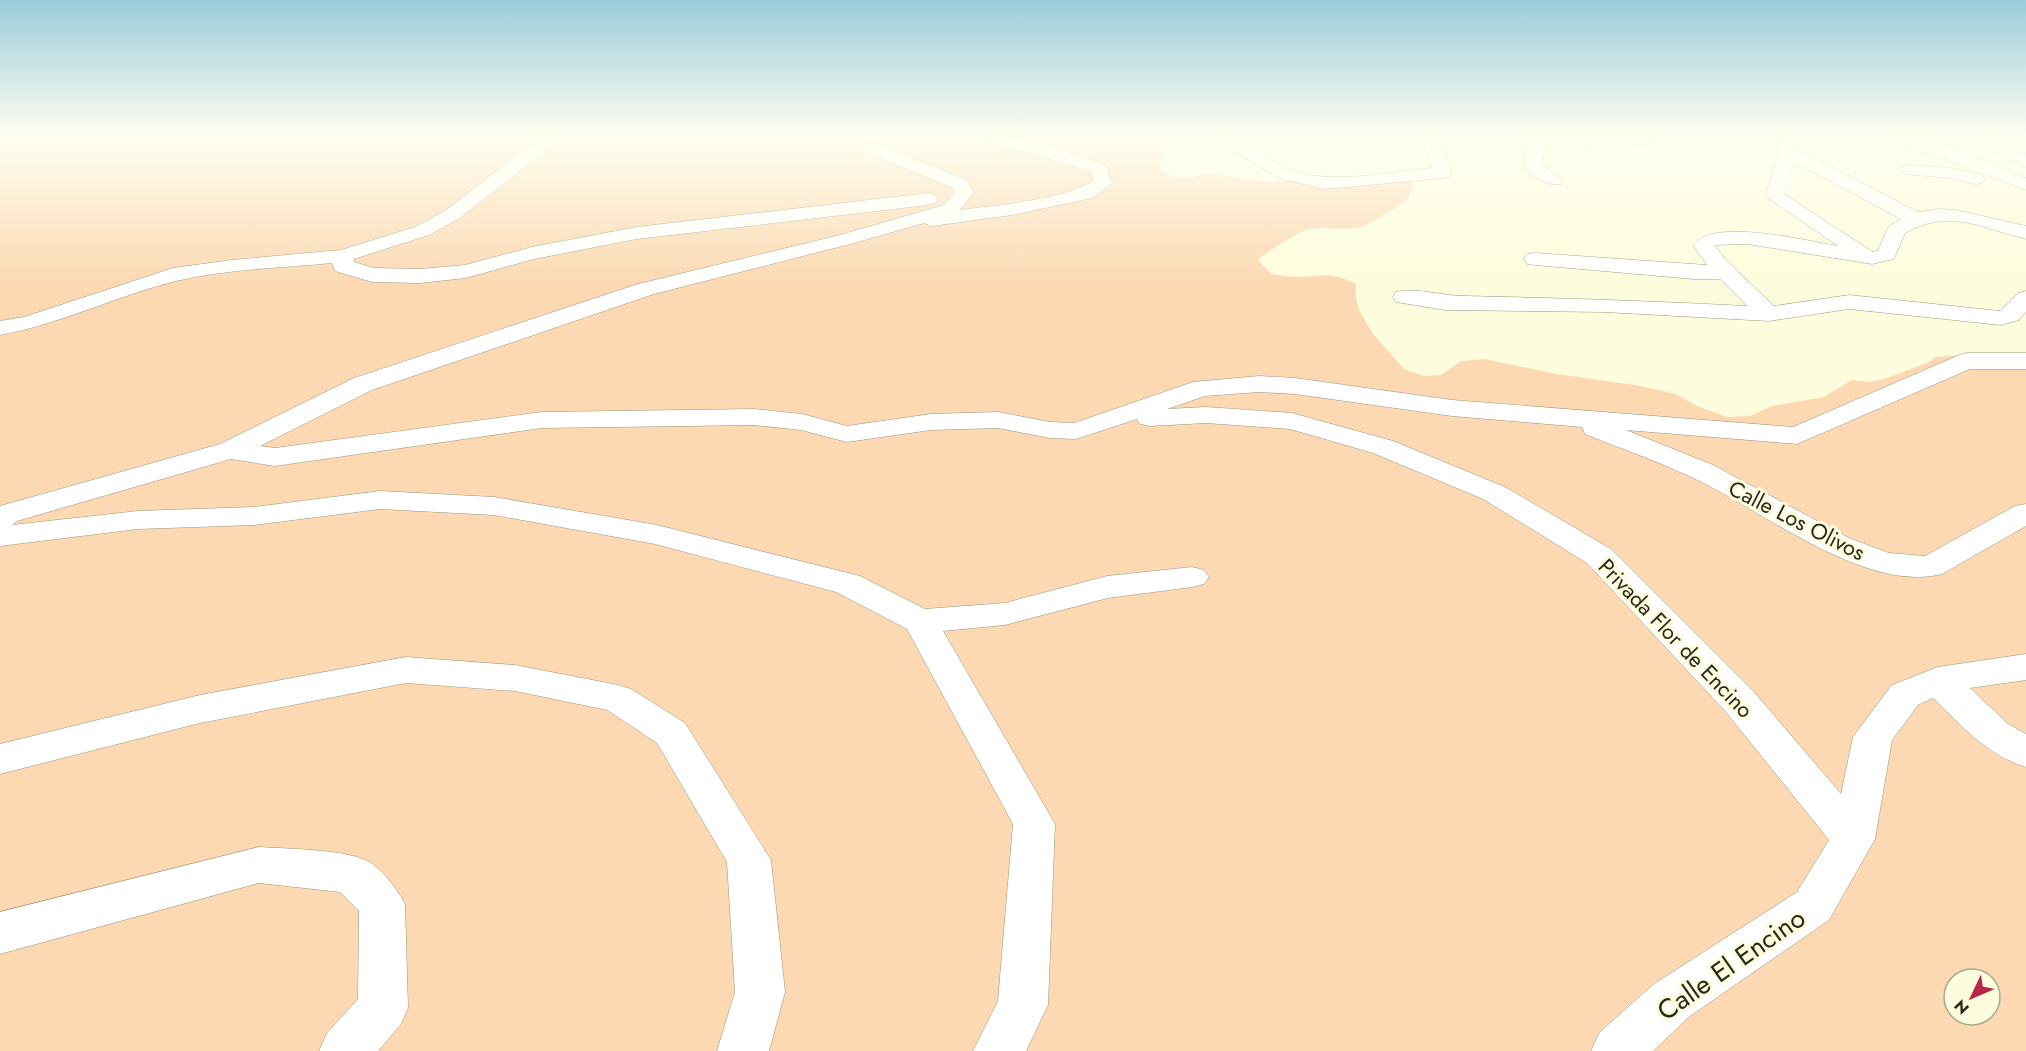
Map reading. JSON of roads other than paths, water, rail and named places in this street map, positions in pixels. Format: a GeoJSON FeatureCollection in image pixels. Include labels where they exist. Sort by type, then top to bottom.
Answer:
{"type":"FeatureCollection","features":[{"type":"Feature","properties":{"kind":"street"},"geometry":{"type":"LineString","coordinates":[[0,330],[28,323],[173,275],[232,266],[344,256],[422,231],[453,214],[489,186]]}},
{"type":"Feature","properties":{"kind":"street"},"geometry":{"type":"LineString","coordinates":[[960,186],[965,192]]}},
{"type":"Feature","properties":{"kind":"street"},"geometry":{"type":"LineString","coordinates":[[895,225],[1012,209],[1088,193],[1098,186]]}},
{"type":"Feature","properties":{"kind":"street"},"geometry":{"type":"LineString","coordinates":[[1777,186],[1774,196],[1872,258]]}},
{"type":"Feature","properties":{"kind":"street"},"geometry":{"type":"LineString","coordinates":[[1860,186],[1916,219]]}},
{"type":"Feature","properties":{"kind":"street"},"geometry":{"type":"LineString","coordinates":[[2000,186],[2026,191]]}},
{"type":"Feature","properties":{"kind":"street"},"geometry":{"type":"LineString","coordinates":[[344,256],[343,266],[372,275],[420,276],[466,271],[532,253],[637,233],[910,202],[965,192]]}},
{"type":"Feature","properties":{"kind":"street"},"geometry":{"type":"LineString","coordinates":[[0,519],[6,514],[230,450],[363,384],[646,289],[847,239],[951,209],[965,192]]}},
{"type":"Feature","properties":{"kind":"street"},"geometry":{"type":"LineString","coordinates":[[1769,314],[1716,263],[1703,245],[1708,240],[1723,237],[1746,238],[1872,258],[1887,255],[1896,230],[1916,219],[1929,216],[1976,218],[2026,233]]}},
{"type":"Feature","properties":{"kind":"street"},"geometry":{"type":"LineString","coordinates":[[1535,259],[1694,272],[1726,272]]}},
{"type":"Feature","properties":{"kind":"street"},"geometry":{"type":"LineString","coordinates":[[1404,297],[1445,303],[1604,305],[1769,314],[1849,302],[2001,318],[2011,315],[2026,298]]}},
{"type":"Feature","properties":{"kind":"street"},"geometry":{"type":"LineString","coordinates":[[230,450],[275,457],[542,420],[754,417],[802,423],[847,434],[931,422],[986,421],[1050,430],[1076,430],[1114,420],[1202,388],[1259,384],[1295,386],[1452,408],[1797,436],[1966,361],[2026,361]]}},
{"type":"Feature","properties":{"kind":"street","name":"Privada Flor de Encino"},"geometry":{"type":"LineString","coordinates":[[1114,420],[1206,415],[1292,421],[1383,447],[1494,493],[1599,556],[1740,702],[1853,839]]}},
{"type":"Feature","properties":{"kind":"street","name":"Calle Los Olivos"},"geometry":{"type":"LineString","coordinates":[[1566,416],[1702,471],[1838,545],[1884,563],[1930,567],[2026,513]]}},
{"type":"Feature","properties":{"kind":"street"},"geometry":{"type":"LineString","coordinates":[[0,536],[138,520],[254,516],[380,500],[494,506],[657,535],[848,584],[920,621],[1005,614],[1107,587],[1192,577]]}},
{"type":"Feature","properties":{"kind":"street"},"geometry":{"type":"LineString","coordinates":[[920,621],[1034,824],[1023,1005],[999,1051]]}},
{"type":"Feature","properties":{"kind":"street"},"geometry":{"type":"LineString","coordinates":[[1938,680],[2026,667]]}},
{"type":"Feature","properties":{"kind":"street"},"geometry":{"type":"LineString","coordinates":[[0,759],[200,709],[406,670],[515,678],[618,699],[672,733],[749,860],[760,992],[743,1051]]}},
{"type":"Feature","properties":{"kind":"street"},"geometry":{"type":"LineString","coordinates":[[1938,680],[1994,734],[2026,752]]}},
{"type":"Feature","properties":{"kind":"street","name":"Calle El Encino"},"geometry":{"type":"LineString","coordinates":[[1617,1051],[1672,1000],[1813,906],[1853,839],[1873,737],[1905,695],[1938,680]]}},
{"type":"Feature","properties":{"kind":"street"},"geometry":{"type":"LineString","coordinates":[[0,933],[259,865],[352,874],[382,904],[383,1008],[345,1051]]}}]}
